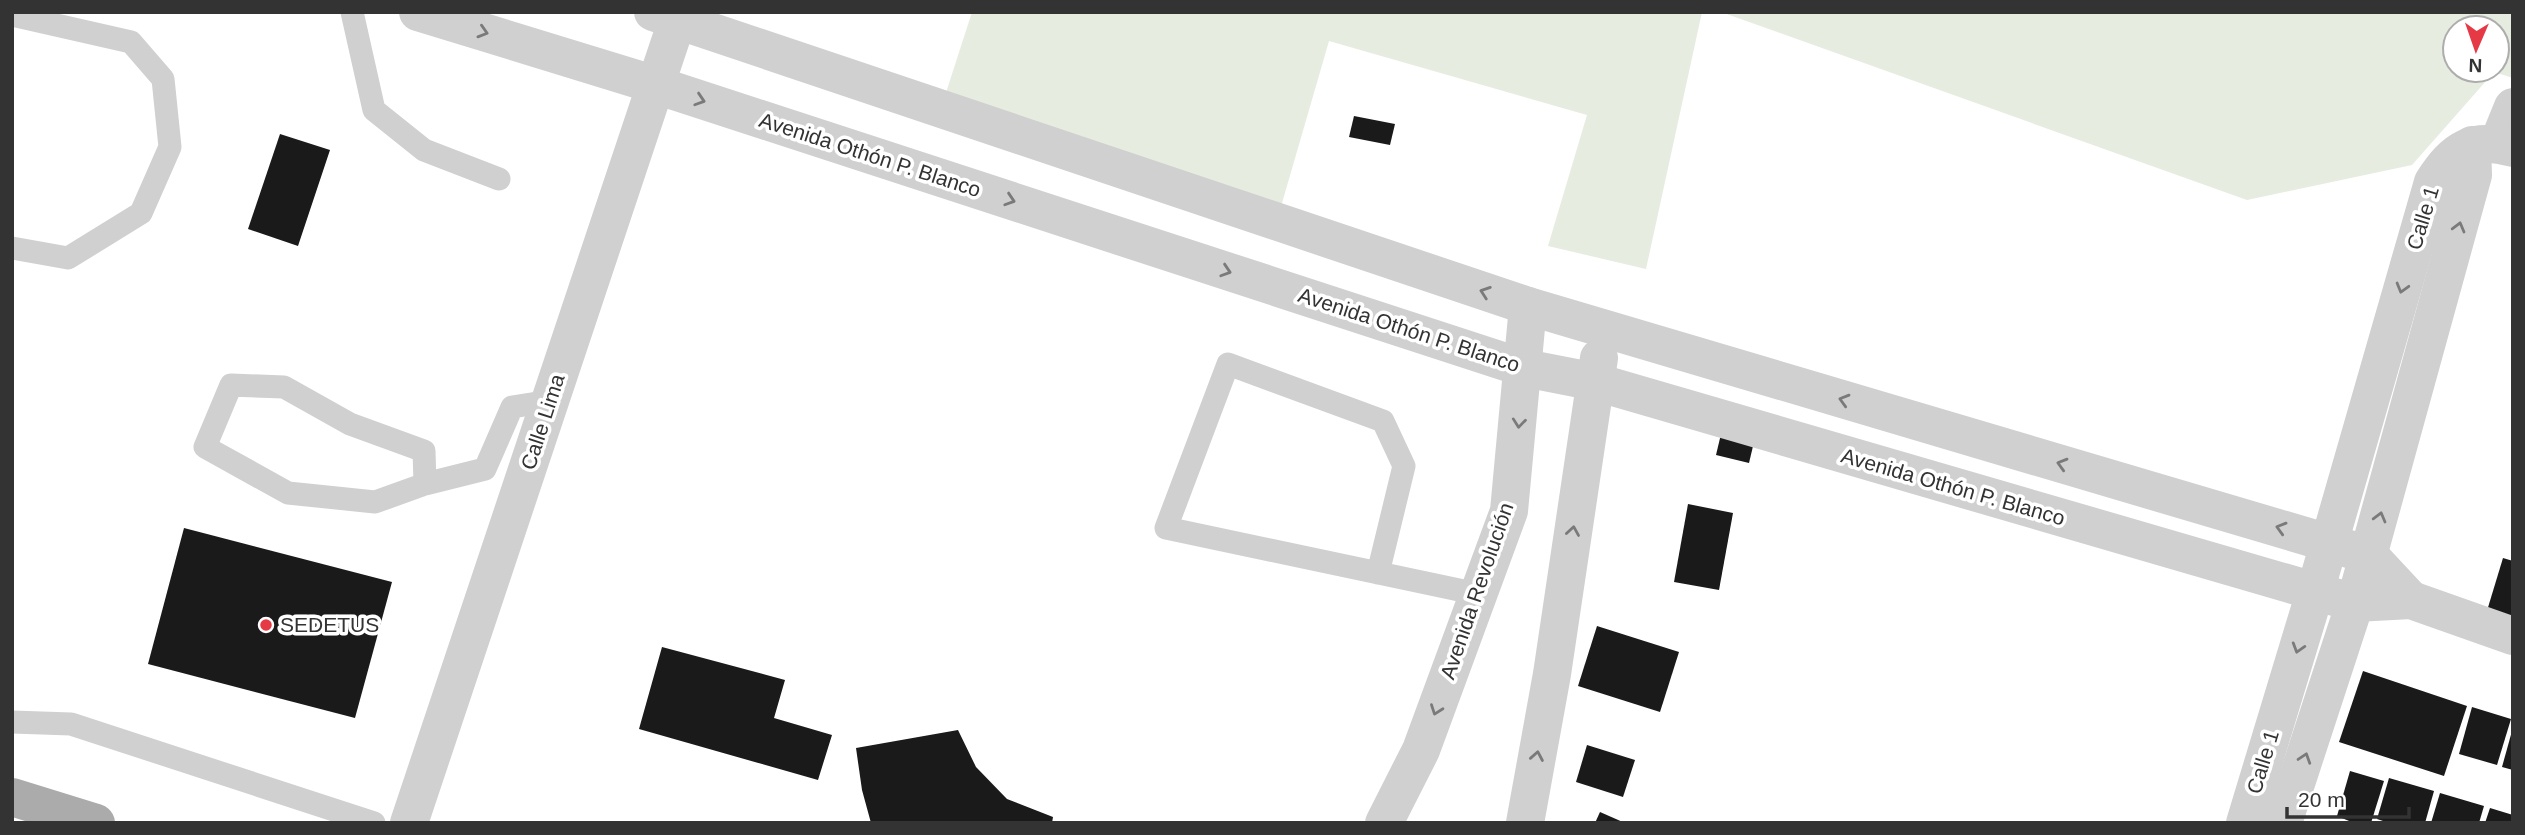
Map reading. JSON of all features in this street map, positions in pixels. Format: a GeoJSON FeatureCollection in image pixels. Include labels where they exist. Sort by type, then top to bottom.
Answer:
{"type":"FeatureCollection","features":[{"type":"Feature","properties":{"kind":"main road"},"geometry":{"type":"LineString","coordinates":[[12,797],[96,823]]}},
{"type":"Feature","properties":{"kind":"street","name":"Avenida Othón P. Blanco"},"geometry":{"type":"LineString","coordinates":[[418,12],[656,85],[1524,368],[1596,382],[2315,593],[2355,603],[2411,600],[2513,636]]}},
{"type":"Feature","properties":{"kind":"street","name":"Avenida Othón P. Blanco"},"geometry":{"type":"LineString","coordinates":[[665,16],[1528,306],[2369,555],[2411,600]]}},
{"type":"Feature","properties":{"kind":"street","name":"Calle Lima"},"geometry":{"type":"LineString","coordinates":[[409,823],[656,85],[665,16]]}},
{"type":"Feature","properties":{"kind":"street"},"geometry":{"type":"LineString","coordinates":[[2494,146],[2513,107]]}},
{"type":"Feature","properties":{"kind":"street","name":"Calle 1"},"geometry":{"type":"LineString","coordinates":[[2245,823],[2315,593],[2433,181],[2450,155],[2494,146]]}},
{"type":"Feature","properties":{"kind":"street","name":"Calle 1"},"geometry":{"type":"LineString","coordinates":[[2283,823],[2355,603],[2473,175],[2494,146]]}},
{"type":"Feature","properties":{"kind":"street","name":"Avenida Revolución"},"geometry":{"type":"LineString","coordinates":[[1384,823],[1421,750],[1509,511],[1528,306]]}},
{"type":"Feature","properties":{"kind":"street"},"geometry":{"type":"LineString","coordinates":[[1525,823],[1552,674],[1603,329]]}},
{"type":"Feature","properties":{"kind":"lane"},"geometry":{"type":"LineString","coordinates":[[352,12],[374,110],[424,150],[499,179]]}},
{"type":"Feature","properties":{"kind":"lane"},"geometry":{"type":"LineString","coordinates":[[12,15],[131,42],[163,79],[170,147],[141,214],[68,258],[12,248]]}},
{"type":"Feature","properties":{"kind":"lane"},"geometry":{"type":"LineString","coordinates":[[1378,573],[1404,466],[1382,421],[1228,364],[1167,528],[1378,573],[1478,594]]}},
{"type":"Feature","properties":{"kind":"lane"},"geometry":{"type":"LineString","coordinates":[[425,484],[424,451],[350,424],[284,387],[231,385],[205,447],[288,493],[375,502],[425,484],[485,469],[512,407],[550,401]]}},
{"type":"Feature","properties":{"kind":"lane"},"geometry":{"type":"LineString","coordinates":[[12,722],[71,724],[374,823]]}},
{"type":"Feature","properties":{"kind":"shaded area"},"geometry":{"type":"Polygon","coordinates":[[[972,12],[1702,12],[1646,269],[1548,246],[1587,115],[1329,41],[1280,210],[943,102],[972,12]]]}},
{"type":"Feature","properties":{"kind":"shaded area"},"geometry":{"type":"Polygon","coordinates":[[[1721,12],[2513,12],[2513,78],[2511,14],[2441,14],[2441,84],[2483,84],[2412,165],[2247,200],[1721,12]]]}},
{"type":"Feature","properties":{"kind":"building"},"geometry":{"type":"Polygon","coordinates":[[[1354,116],[1395,124],[1390,145],[1349,137],[1354,116]]]}},
{"type":"Feature","properties":{"kind":"building"},"geometry":{"type":"Polygon","coordinates":[[[280,134],[330,150],[298,246],[248,229],[280,134]]]}},
{"type":"Feature","properties":{"kind":"building"},"geometry":{"type":"Polygon","coordinates":[[[1721,434],[1754,442],[1749,463],[1716,455],[1721,434]]]}},
{"type":"Feature","properties":{"kind":"building"},"geometry":{"type":"Polygon","coordinates":[[[1688,504],[1733,513],[1719,590],[1674,582],[1688,504]]]}},
{"type":"Feature","properties":{"kind":"building"},"geometry":{"type":"Polygon","coordinates":[[[184,528],[392,582],[355,718],[148,664],[184,528]]]}},
{"type":"Feature","properties":{"kind":"building"},"geometry":{"type":"Polygon","coordinates":[[[2503,558],[2513,561],[2513,622],[2486,614],[2503,558]]]}},
{"type":"Feature","properties":{"kind":"building"},"geometry":{"type":"Polygon","coordinates":[[[1597,626],[1679,652],[1660,712],[1578,686],[1597,626]]]}},
{"type":"Feature","properties":{"kind":"building"},"geometry":{"type":"Polygon","coordinates":[[[662,647],[785,680],[774,718],[832,735],[818,780],[639,729],[662,647]]]}},
{"type":"Feature","properties":{"kind":"building"},"geometry":{"type":"Polygon","coordinates":[[[2363,671],[2467,706],[2444,776],[2339,742],[2363,671]]]}},
{"type":"Feature","properties":{"kind":"building"},"geometry":{"type":"Polygon","coordinates":[[[2472,707],[2511,719],[2497,765],[2459,754],[2472,707]]]}},
{"type":"Feature","properties":{"kind":"building"},"geometry":{"type":"Polygon","coordinates":[[[958,730],[976,767],[1007,799],[1053,817],[1052,823],[871,823],[862,790],[856,748],[958,730]]]}},
{"type":"Feature","properties":{"kind":"building"},"geometry":{"type":"Polygon","coordinates":[[[2513,731],[2513,770],[2502,767],[2513,731]]]}},
{"type":"Feature","properties":{"kind":"building"},"geometry":{"type":"Polygon","coordinates":[[[1587,745],[1635,760],[1623,797],[1576,782],[1587,745]]]}},
{"type":"Feature","properties":{"kind":"building"},"geometry":{"type":"Polygon","coordinates":[[[2350,771],[2384,781],[2371,823],[2354,823],[2337,816],[2350,771]]]}},
{"type":"Feature","properties":{"kind":"building"},"geometry":{"type":"Polygon","coordinates":[[[2389,778],[2434,791],[2425,823],[2389,823],[2377,819],[2389,778]]]}},
{"type":"Feature","properties":{"kind":"building"},"geometry":{"type":"Polygon","coordinates":[[[2440,793],[2484,806],[2479,823],[2431,823],[2440,793]]]}},
{"type":"Feature","properties":{"kind":"building"},"geometry":{"type":"Polygon","coordinates":[[[2490,808],[2513,815],[2513,823],[2485,823],[2490,808]]]}},
{"type":"Feature","properties":{"kind":"building"},"geometry":{"type":"Polygon","coordinates":[[[1600,812],[1625,823],[1595,823],[1600,812]]]}},
{"type":"Feature","properties":{"kind":"place","name":"SEDETUS"},"geometry":{"type":"Point","coordinates":[266,625]}}]}
